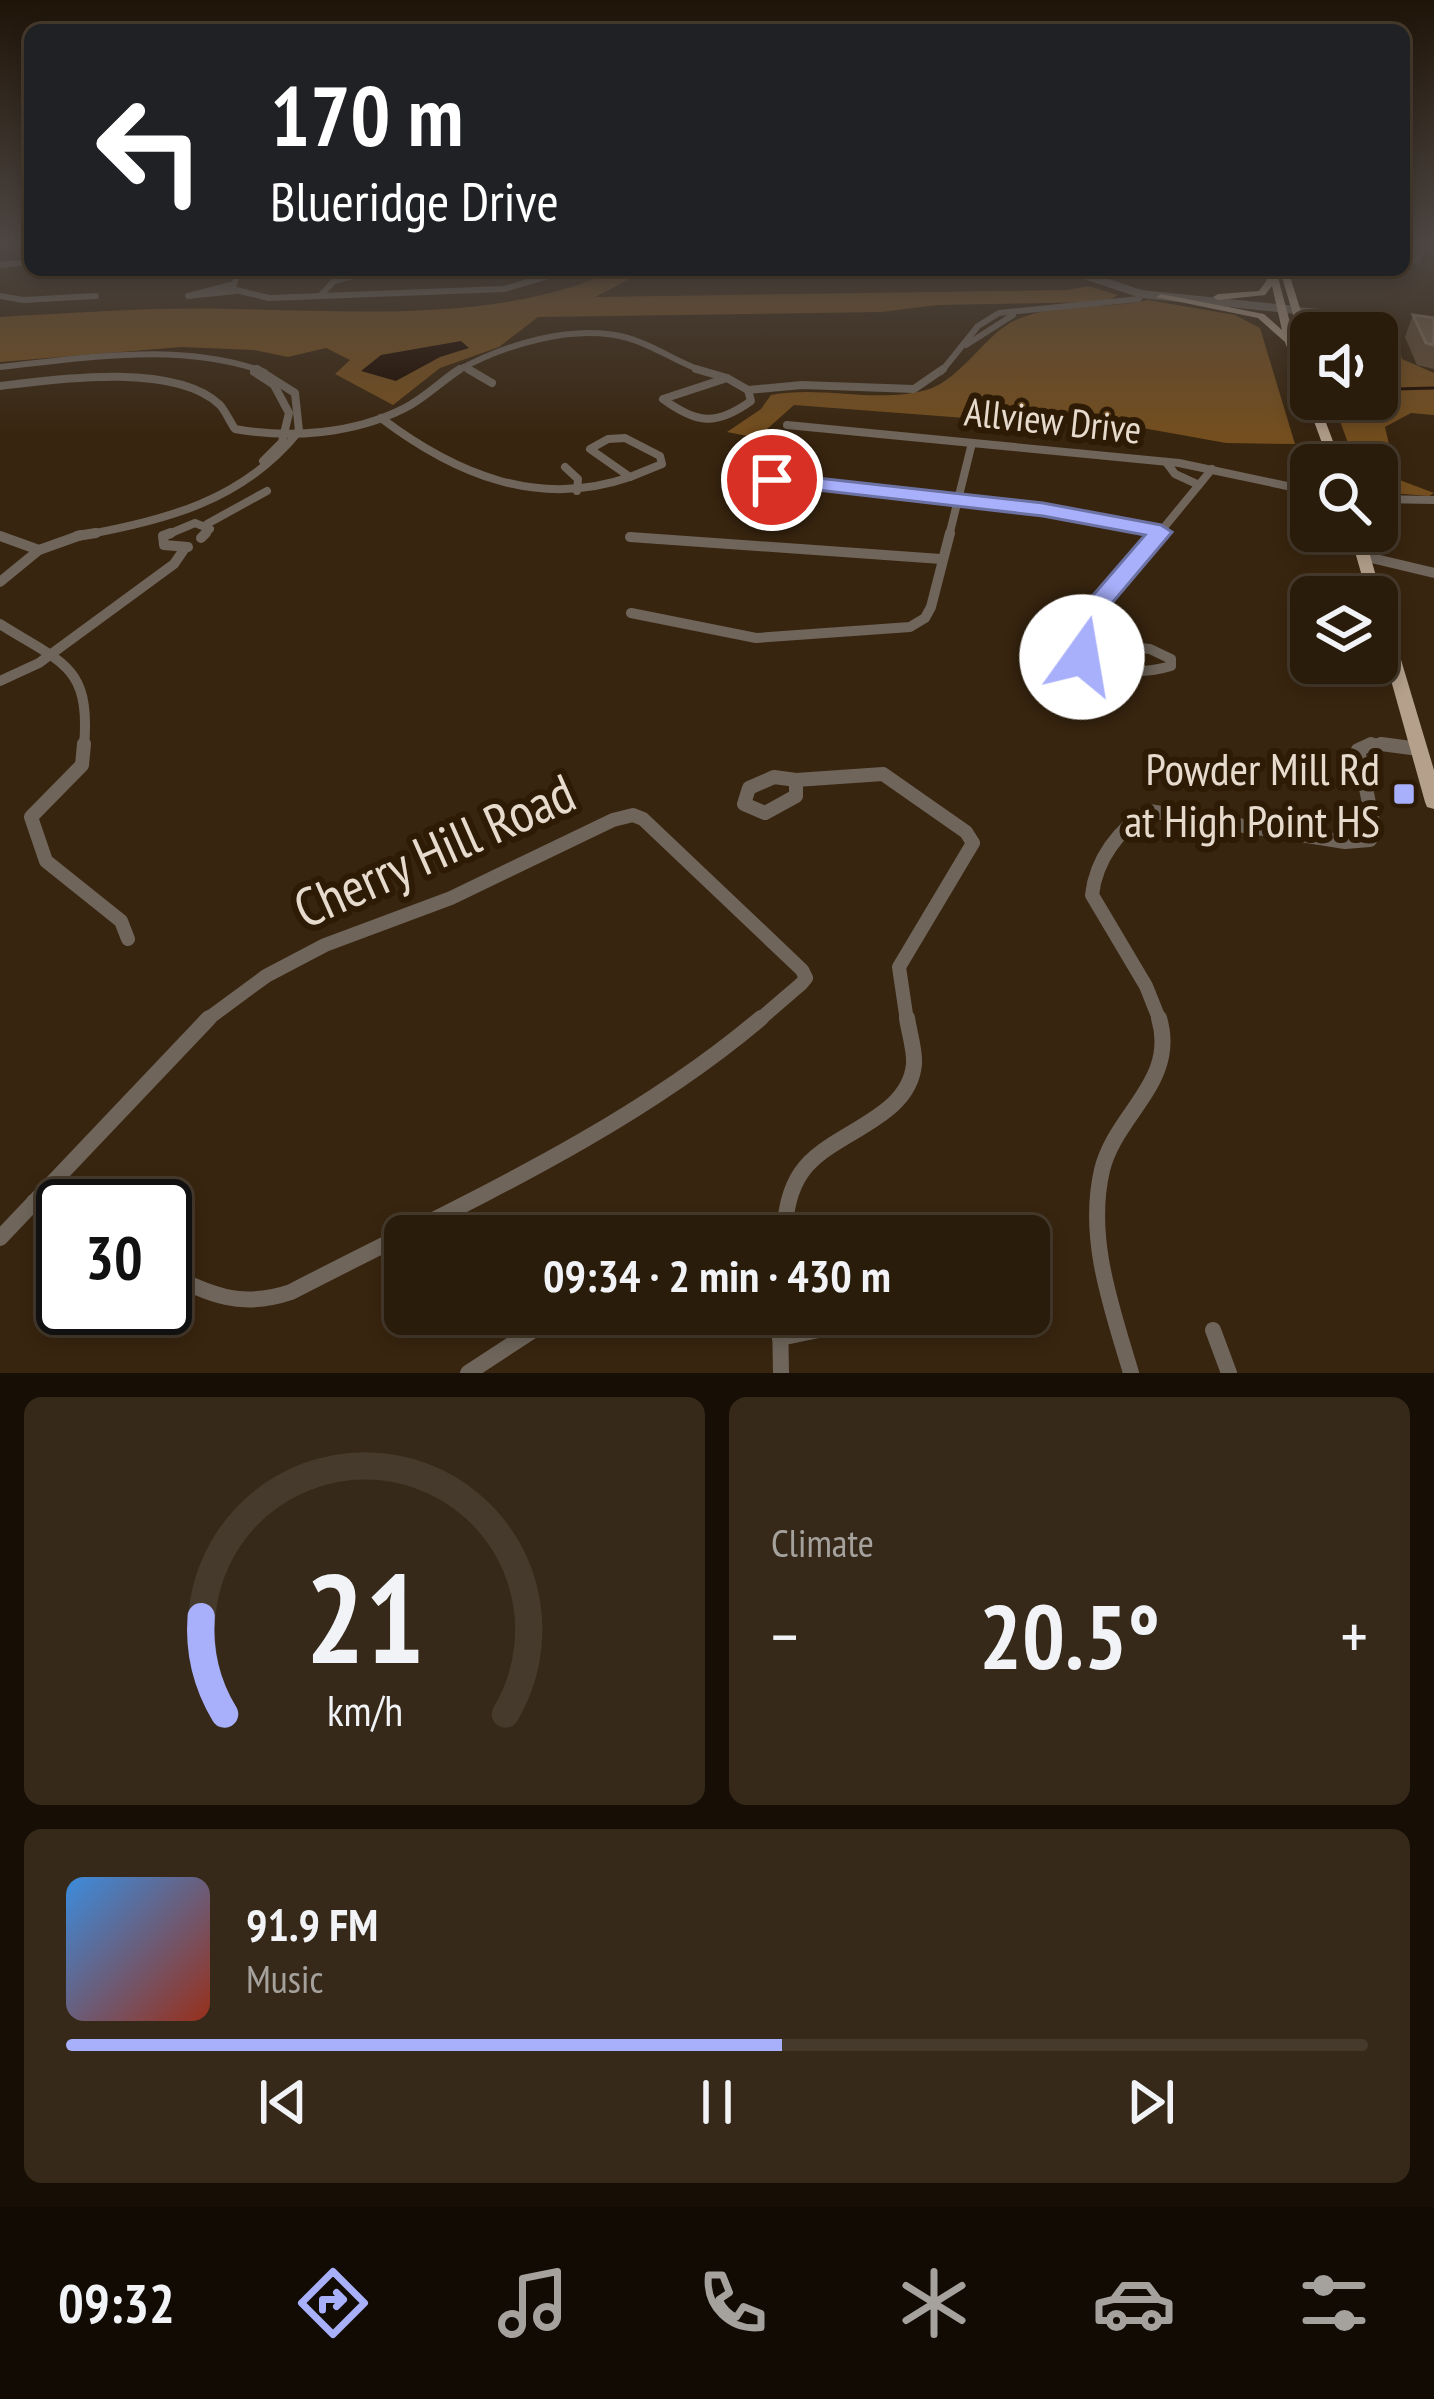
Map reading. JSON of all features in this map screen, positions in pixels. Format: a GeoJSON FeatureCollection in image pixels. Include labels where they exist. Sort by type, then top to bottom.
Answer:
{"type":"FeatureCollection","features":[{"type":"Feature","properties":{"kind":"main road"},"geometry":{"type":"LineString","coordinates":[[1219,308],[1261,316],[1276,324],[1290,344]]}},
{"type":"Feature","properties":{"kind":"main road"},"geometry":{"type":"LineString","coordinates":[[1328,308],[1337,312]]}},
{"type":"Feature","properties":{"kind":"main road"},"geometry":{"type":"LineString","coordinates":[[1321,420],[1330,444]]}},
{"type":"Feature","properties":{"kind":"main road"},"geometry":{"type":"LineString","coordinates":[[1325,420],[1327,434]]}},
{"type":"Feature","properties":{"kind":"main road"},"geometry":{"type":"LineString","coordinates":[[1362,552],[1369,576]]}},
{"type":"Feature","properties":{"kind":"main road"},"geometry":{"type":"LineString","coordinates":[[1398,676],[1434,802]]}},
{"type":"Feature","properties":{"kind":"street"},"geometry":{"type":"LineString","coordinates":[[0,386],[59,379],[139,380],[180,387],[219,404],[235,429],[299,431],[380,418],[403,410],[464,367],[553,339],[599,334],[638,340],[748,390],[802,385],[914,389],[936,378],[969,342],[980,340],[997,318],[1046,308]]}},
{"type":"Feature","properties":{"kind":"street"},"geometry":{"type":"LineString","coordinates":[[1299,308],[1371,310]]}},
{"type":"Feature","properties":{"kind":"street"},"geometry":{"type":"LineString","coordinates":[[0,367],[181,355],[242,365],[265,374],[295,393],[300,404],[299,431],[262,471],[151,522],[77,536],[39,550],[0,582]]}},
{"type":"Feature","properties":{"kind":"street"},"geometry":{"type":"LineString","coordinates":[[464,367],[492,383]]}},
{"type":"Feature","properties":{"kind":"street"},"geometry":{"type":"LineString","coordinates":[[210,498],[268,458],[287,432],[286,403],[265,374]]}},
{"type":"Feature","properties":{"kind":"street"},"geometry":{"type":"LineString","coordinates":[[728,378],[663,399],[698,422],[712,424],[751,401],[748,390]]}},
{"type":"Feature","properties":{"kind":"street"},"geometry":{"type":"LineString","coordinates":[[380,418],[414,444],[497,481],[550,494],[632,478],[662,464],[660,456],[628,436],[590,446],[632,478]]}},
{"type":"Feature","properties":{"kind":"street","name":"Allview Drive"},"geometry":{"type":"LineString","coordinates":[[787,425],[1166,462],[1290,486]]}},
{"type":"Feature","properties":{"kind":"street"},"geometry":{"type":"LineString","coordinates":[[631,614],[756,638],[902,630],[926,617],[972,442]]}},
{"type":"Feature","properties":{"kind":"street"},"geometry":{"type":"LineString","coordinates":[[1166,462],[1174,474],[1199,484]]}},
{"type":"Feature","properties":{"kind":"street"},"geometry":{"type":"LineString","coordinates":[[565,467],[578,479],[577,491]]}},
{"type":"Feature","properties":{"kind":"street"},"geometry":{"type":"LineString","coordinates":[[1086,642],[1083,622],[1212,469]]}},
{"type":"Feature","properties":{"kind":"street"},"geometry":{"type":"LineString","coordinates":[[725,475],[1067,512],[1161,532]]}},
{"type":"Feature","properties":{"kind":"street"},"geometry":{"type":"LineString","coordinates":[[0,681],[39,663],[174,564],[188,547],[164,545],[163,536],[185,524],[207,524],[267,490]]}},
{"type":"Feature","properties":{"kind":"street"},"geometry":{"type":"LineString","coordinates":[[210,498],[237,509]]}},
{"type":"Feature","properties":{"kind":"street"},"geometry":{"type":"LineString","coordinates":[[1398,499],[1434,500]]}},
{"type":"Feature","properties":{"kind":"street"},"geometry":{"type":"LineString","coordinates":[[201,538],[210,529],[207,524]]}},
{"type":"Feature","properties":{"kind":"street"},"geometry":{"type":"LineString","coordinates":[[0,536],[39,550]]}},
{"type":"Feature","properties":{"kind":"street"},"geometry":{"type":"LineString","coordinates":[[630,538],[941,559]]}},
{"type":"Feature","properties":{"kind":"street"},"geometry":{"type":"LineString","coordinates":[[1363,556],[1434,573]]}},
{"type":"Feature","properties":{"kind":"street"},"geometry":{"type":"LineString","coordinates":[[0,624],[49,652],[82,685],[88,735],[74,777],[31,817],[46,861],[121,921],[128,938]]}},
{"type":"Feature","properties":{"kind":"street"},"geometry":{"type":"LineString","coordinates":[[1086,642],[1150,649],[1173,663],[1158,671],[1100,665],[1082,657],[1078,650],[1086,642]]}},
{"type":"Feature","properties":{"kind":"street"},"geometry":{"type":"LineString","coordinates":[[1131,1373],[1095,1241],[1098,1201],[1103,1163],[1154,1079],[1165,1044],[1153,1006],[1092,895],[1094,876],[1127,824],[1149,811],[1346,842],[1370,840],[1375,832],[1358,750],[1373,743],[1419,749]]}},
{"type":"Feature","properties":{"kind":"street"},"geometry":{"type":"LineString","coordinates":[[784,1215],[787,1192],[802,1166],[890,1105],[910,1078],[914,1066],[899,967],[973,843],[954,823],[883,774],[796,780]]}},
{"type":"Feature","properties":{"kind":"street","name":"Cherry Hill Road"},"geometry":{"type":"LineString","coordinates":[[55,1179],[198,1026],[266,976],[325,945],[451,898],[613,820],[633,815],[643,819],[802,970],[806,978],[801,984],[708,1063],[551,1156],[291,1292],[257,1305],[223,1302],[192,1286]]}},
{"type":"Feature","properties":{"kind":"street","name":"Cherry Hill Road"},"geometry":{"type":"LineString","coordinates":[[0,1238],[34,1202]]}},
{"type":"Feature","properties":{"kind":"street"},"geometry":{"type":"LineString","coordinates":[[1214,1330],[1229,1373]]}},
{"type":"Feature","properties":{"kind":"street"},"geometry":{"type":"LineString","coordinates":[[467,1373],[526,1335]]}},
{"type":"Feature","properties":{"kind":"street"},"geometry":{"type":"LineString","coordinates":[[780,1335],[781,1373]]}},
{"type":"Feature","properties":{"kind":"shaded area"},"geometry":{"type":"Polygon","coordinates":[[[913,308],[538,317],[499,347],[440,368],[393,405],[335,374],[350,360],[326,348],[288,357],[254,350],[181,347],[0,362],[0,317],[172,309],[913,308]]]}},
{"type":"Feature","properties":{"kind":"shaded area"},"geometry":{"type":"Polygon","coordinates":[[[1067,308],[1195,308],[1235,315],[1260,328],[1295,444],[1226,443],[1126,425],[1072,426],[794,405],[757,438],[727,432],[761,409],[771,395],[907,394],[937,386],[1004,327],[1036,313],[1067,308]]]}},
{"type":"Feature","properties":{"kind":"shaded area"},"geometry":{"type":"Polygon","coordinates":[[[1398,340],[1402,359],[1434,373],[1434,415],[1411,413],[1398,420],[1398,340]]]}},
{"type":"Feature","properties":{"kind":"shaded area"},"geometry":{"type":"Polygon","coordinates":[[[461,341],[469,348],[440,357],[396,381],[361,371],[381,355],[461,341]]]}},
{"type":"Feature","properties":{"kind":"shaded area"},"geometry":{"type":"Polygon","coordinates":[[[1340,420],[1398,420],[1385,427],[1389,444],[1348,444],[1340,420]]]}},
{"type":"Feature","properties":{"kind":"shaded area"},"geometry":{"type":"Polygon","coordinates":[[[1398,479],[1434,493],[1398,494],[1398,479]]]}},
{"type":"Feature","properties":{"kind":"building"},"geometry":{"type":"Polygon","coordinates":[[[1413,315],[1434,318],[1434,345],[1426,343],[1413,315]]]}},
{"type":"Feature","properties":{"kind":"waterway"},"geometry":{"type":"LineString","coordinates":[[1398,389],[1434,388]]}},
{"type":"Feature","properties":{"kind":"place","name":"Powder Mill Rd at High Point HS"},"geometry":{"type":"Point","coordinates":[1404,794]}},
{"type":"Feature","properties":{"kind":"route"},"geometry":{"type":"LineString","coordinates":[[772,480],[1043,509],[1161,532],[1083,622],[1086,642],[1078,650],[1082,657]]}}]}
